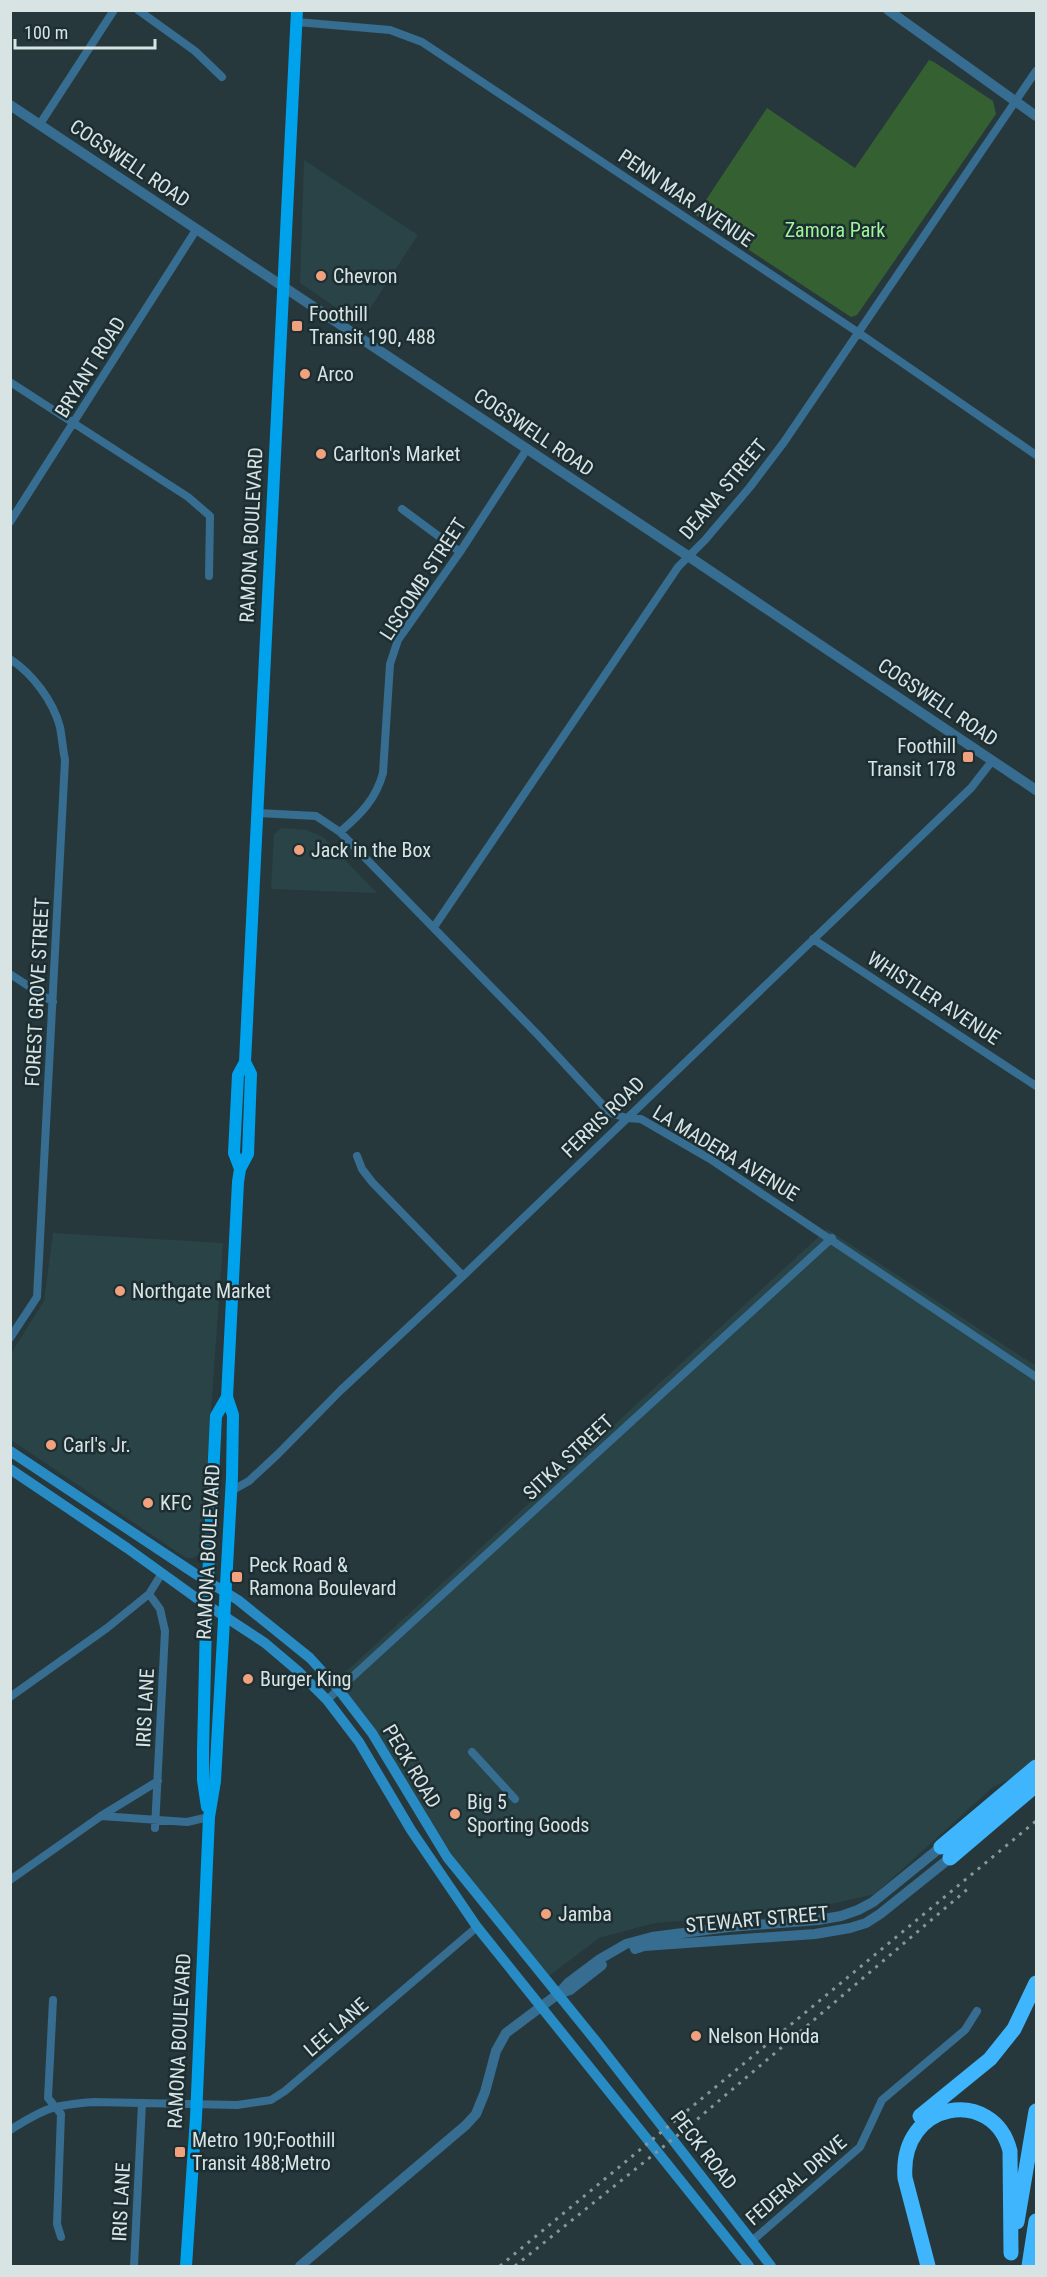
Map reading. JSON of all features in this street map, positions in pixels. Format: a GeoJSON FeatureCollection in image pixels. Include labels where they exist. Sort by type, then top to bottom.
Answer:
{"type":"FeatureCollection","features":[{"type":"Feature","properties":{"kind":"highway"},"geometry":{"type":"LineString","coordinates":[[946,1853],[1036,1767]]}},
{"type":"Feature","properties":{"kind":"highway"},"geometry":{"type":"LineString","coordinates":[[946,1853],[1036,1785]]}},
{"type":"Feature","properties":{"kind":"highway"},"geometry":{"type":"LineString","coordinates":[[918,2266],[895,2174],[899,2145],[913,2122],[990,2059],[1014,2029],[1036,1983]]}},
{"type":"Feature","properties":{"kind":"highway"},"geometry":{"type":"LineString","coordinates":[[928,2266],[905,2178],[904,2165],[910,2141],[918,2129],[927,2120],[946,2111],[972,2112],[984,2117],[997,2126],[1008,2142],[1010,2151],[1010,2260]]}},
{"type":"Feature","properties":{"kind":"highway"},"geometry":{"type":"LineString","coordinates":[[1010,2260],[1036,2111]]}},
{"type":"Feature","properties":{"kind":"highway"},"geometry":{"type":"LineString","coordinates":[[1029,2266],[1036,2221]]}},
{"type":"Feature","properties":{"kind":"main road","name":"RAMONA BOULEVARD"},"geometry":{"type":"LineString","coordinates":[[186,2266],[209,1817],[215,1781],[231,1491],[233,1415],[227,1397],[240,1169],[234,1153],[235,1131],[238,1075],[245,1062],[297,16]]}},
{"type":"Feature","properties":{"kind":"main road","name":"RAMONA BOULEVARD"},"geometry":{"type":"LineString","coordinates":[[209,1817],[203,1780],[216,1416],[227,1397]]}},
{"type":"Feature","properties":{"kind":"main road","name":"PECK ROAD"},"geometry":{"type":"LineString","coordinates":[[10,1451],[226,1592],[275,1628],[310,1659],[339,1690],[372,1733],[447,1857],[494,1918],[558,1994],[771,2266]]}},
{"type":"Feature","properties":{"kind":"main road","name":"PECK ROAD"},"geometry":{"type":"LineString","coordinates":[[10,1469],[265,1643],[327,1700],[359,1742],[411,1830],[477,1927],[749,2266]]}},
{"type":"Feature","properties":{"kind":"main road"},"geometry":{"type":"LineString","coordinates":[[83,1517],[92,1504]]}},
{"type":"Feature","properties":{"kind":"street"},"geometry":{"type":"LineString","coordinates":[[40,124],[114,10]]}},
{"type":"Feature","properties":{"kind":"street"},"geometry":{"type":"LineString","coordinates":[[138,10],[195,51],[222,77]]}},
{"type":"Feature","properties":{"kind":"street"},"geometry":{"type":"LineString","coordinates":[[888,10],[1036,116]]}},
{"type":"Feature","properties":{"kind":"street","name":"PENN MAR AVENUE"},"geometry":{"type":"LineString","coordinates":[[297,16],[390,30],[422,42],[859,333],[1036,455]]}},
{"type":"Feature","properties":{"kind":"street","name":"DEANA STREET"},"geometry":{"type":"LineString","coordinates":[[434,927],[672,576],[705,540],[775,454],[1036,71]]}},
{"type":"Feature","properties":{"kind":"street","name":"COGSWELL ROAD"},"geometry":{"type":"LineString","coordinates":[[10,105],[1036,790]]}},
{"type":"Feature","properties":{"kind":"street","name":"BRYANT ROAD"},"geometry":{"type":"LineString","coordinates":[[10,522],[196,230]]}},
{"type":"Feature","properties":{"kind":"street"},"geometry":{"type":"LineString","coordinates":[[10,382],[188,497],[210,516],[209,576]]}},
{"type":"Feature","properties":{"kind":"street","name":"LISCOMB STREET"},"geometry":{"type":"LineString","coordinates":[[340,832],[362,814],[379,788],[383,773],[390,664],[398,640],[460,552],[527,449]]}},
{"type":"Feature","properties":{"kind":"street"},"geometry":{"type":"LineString","coordinates":[[402,509],[460,552]]}},
{"type":"Feature","properties":{"kind":"street","name":"FOREST GROVE STREET"},"geometry":{"type":"LineString","coordinates":[[10,659],[22,666],[45,695],[60,726],[65,760],[37,1297],[10,1338]]}},
{"type":"Feature","properties":{"kind":"street","name":"FERRIS ROAD"},"geometry":{"type":"LineString","coordinates":[[231,1491],[249,1482],[341,1390],[464,1276],[970,788],[992,761]]}},
{"type":"Feature","properties":{"kind":"street","name":"LA MADERA AVENUE"},"geometry":{"type":"LineString","coordinates":[[258,813],[316,816],[340,832],[434,927],[610,1113],[641,1119],[710,1159],[832,1238],[1036,1377]]}},
{"type":"Feature","properties":{"kind":"street","name":"WHISTLER AVENUE"},"geometry":{"type":"LineString","coordinates":[[813,939],[1036,1086]]}},
{"type":"Feature","properties":{"kind":"street"},"geometry":{"type":"LineString","coordinates":[[10,974],[53,1002]]}},
{"type":"Feature","properties":{"kind":"street"},"geometry":{"type":"LineString","coordinates":[[357,1156],[372,1182],[464,1276]]}},
{"type":"Feature","properties":{"kind":"street","name":"SITKA STREET"},"geometry":{"type":"LineString","coordinates":[[327,1700],[832,1238]]}},
{"type":"Feature","properties":{"kind":"street"},"geometry":{"type":"LineString","coordinates":[[10,1696],[107,1628],[149,1594],[162,1573]]}},
{"type":"Feature","properties":{"kind":"street","name":"IRIS LANE"},"geometry":{"type":"LineString","coordinates":[[149,1594],[160,1609],[165,1630],[156,1824]]}},
{"type":"Feature","properties":{"kind":"street"},"geometry":{"type":"LineString","coordinates":[[472,1752],[515,1799]]}},
{"type":"Feature","properties":{"kind":"street"},"geometry":{"type":"LineString","coordinates":[[10,1880],[101,1816],[158,1781]]}},
{"type":"Feature","properties":{"kind":"street"},"geometry":{"type":"LineString","coordinates":[[101,1816],[156,1824],[187,1822],[209,1817]]}},
{"type":"Feature","properties":{"kind":"street","name":"STEWART STREET"},"geometry":{"type":"LineString","coordinates":[[558,1994],[570,1990],[605,1962],[644,1946],[815,1934],[866,1923],[904,1897],[946,1853]]}},
{"type":"Feature","properties":{"kind":"street","name":"STEWART STREET"},"geometry":{"type":"LineString","coordinates":[[300,2266],[466,2126],[476,2114],[485,2092],[496,2051],[506,2033],[600,1959],[626,1944],[641,1940],[729,1927],[818,1920],[858,1910],[946,1853]]}},
{"type":"Feature","properties":{"kind":"street","name":"LEE LANE"},"geometry":{"type":"LineString","coordinates":[[55,2105],[94,2102],[196,2105],[271,2100],[285,2091],[477,1927]]}},
{"type":"Feature","properties":{"kind":"street"},"geometry":{"type":"LineString","coordinates":[[53,2000],[48,2098],[61,2114],[57,2224],[61,2237]]}},
{"type":"Feature","properties":{"kind":"street","name":"FEDERAL DRIVE"},"geometry":{"type":"LineString","coordinates":[[752,2241],[860,2147],[882,2100],[965,2030],[977,2012]]}},
{"type":"Feature","properties":{"kind":"street","name":"IRIS LANE"},"geometry":{"type":"LineString","coordinates":[[134,2266],[142,2103]]}},
{"type":"Feature","properties":{"kind":"street"},"geometry":{"type":"LineString","coordinates":[[10,2130],[55,2105]]}},
{"type":"Feature","properties":{"kind":"shaded area"},"geometry":{"type":"Polygon","coordinates":[[[304,160],[418,235],[360,324],[300,283],[304,160]]]}},
{"type":"Feature","properties":{"kind":"shaded area"},"geometry":{"type":"Polygon","coordinates":[[[281,828],[307,830],[323,837],[377,893],[271,889],[274,834],[281,828]]]}},
{"type":"Feature","properties":{"kind":"shaded area"},"geometry":{"type":"Polygon","coordinates":[[[827,1229],[1036,1366],[1036,1763],[1032,1770],[993,1787],[875,1894],[792,1913],[655,1923],[599,1938],[549,1976],[464,1874],[338,1679],[827,1229]]]}},
{"type":"Feature","properties":{"kind":"shaded area"},"geometry":{"type":"Polygon","coordinates":[[[53,1233],[223,1243],[199,1555],[186,1558],[11,1440],[10,1355],[44,1301],[53,1233]]]}},
{"type":"Feature","properties":{"kind":"green space","name":"Zamora Park"},"geometry":{"type":"Polygon","coordinates":[[[929,60],[993,101],[996,114],[857,315],[851,317],[696,215],[767,108],[855,168],[929,60]]]}},
{"type":"Feature","properties":{"kind":"railway"},"geometry":{"type":"LineString","coordinates":[[500,2266],[1036,1821]]}},
{"type":"Feature","properties":{"kind":"railway"},"geometry":{"type":"LineString","coordinates":[[515,2266],[694,2122],[970,1887]]}},
{"type":"Feature","properties":{"kind":"place","name":"Chevron"},"geometry":{"type":"Point","coordinates":[321,276]}},
{"type":"Feature","properties":{"kind":"place","name":"Foothill Transit 190, 488"},"geometry":{"type":"Point","coordinates":[297,326]}},
{"type":"Feature","properties":{"kind":"place","name":"Arco"},"geometry":{"type":"Point","coordinates":[305,374]}},
{"type":"Feature","properties":{"kind":"place","name":"Carlton's Market"},"geometry":{"type":"Point","coordinates":[321,454]}},
{"type":"Feature","properties":{"kind":"place","name":"Foothill Transit 178"},"geometry":{"type":"Point","coordinates":[968,757]}},
{"type":"Feature","properties":{"kind":"place","name":"Jack in the Box"},"geometry":{"type":"Point","coordinates":[299,850]}},
{"type":"Feature","properties":{"kind":"place","name":"Northgate Market"},"geometry":{"type":"Point","coordinates":[120,1291]}},
{"type":"Feature","properties":{"kind":"place","name":"Carl's Jr."},"geometry":{"type":"Point","coordinates":[51,1445]}},
{"type":"Feature","properties":{"kind":"place","name":"KFC"},"geometry":{"type":"Point","coordinates":[148,1503]}},
{"type":"Feature","properties":{"kind":"place","name":"Peck Road & Ramona Boulevard"},"geometry":{"type":"Point","coordinates":[237,1577]}},
{"type":"Feature","properties":{"kind":"place","name":"Burger King"},"geometry":{"type":"Point","coordinates":[248,1679]}},
{"type":"Feature","properties":{"kind":"place","name":"Big 5 Sporting Goods"},"geometry":{"type":"Point","coordinates":[455,1814]}},
{"type":"Feature","properties":{"kind":"place","name":"Jamba"},"geometry":{"type":"Point","coordinates":[546,1914]}},
{"type":"Feature","properties":{"kind":"place","name":"Nelson Honda"},"geometry":{"type":"Point","coordinates":[696,2036]}},
{"type":"Feature","properties":{"kind":"place","name":"Metro 190;Foothill Transit 488;Metro"},"geometry":{"type":"Point","coordinates":[180,2152]}}]}
